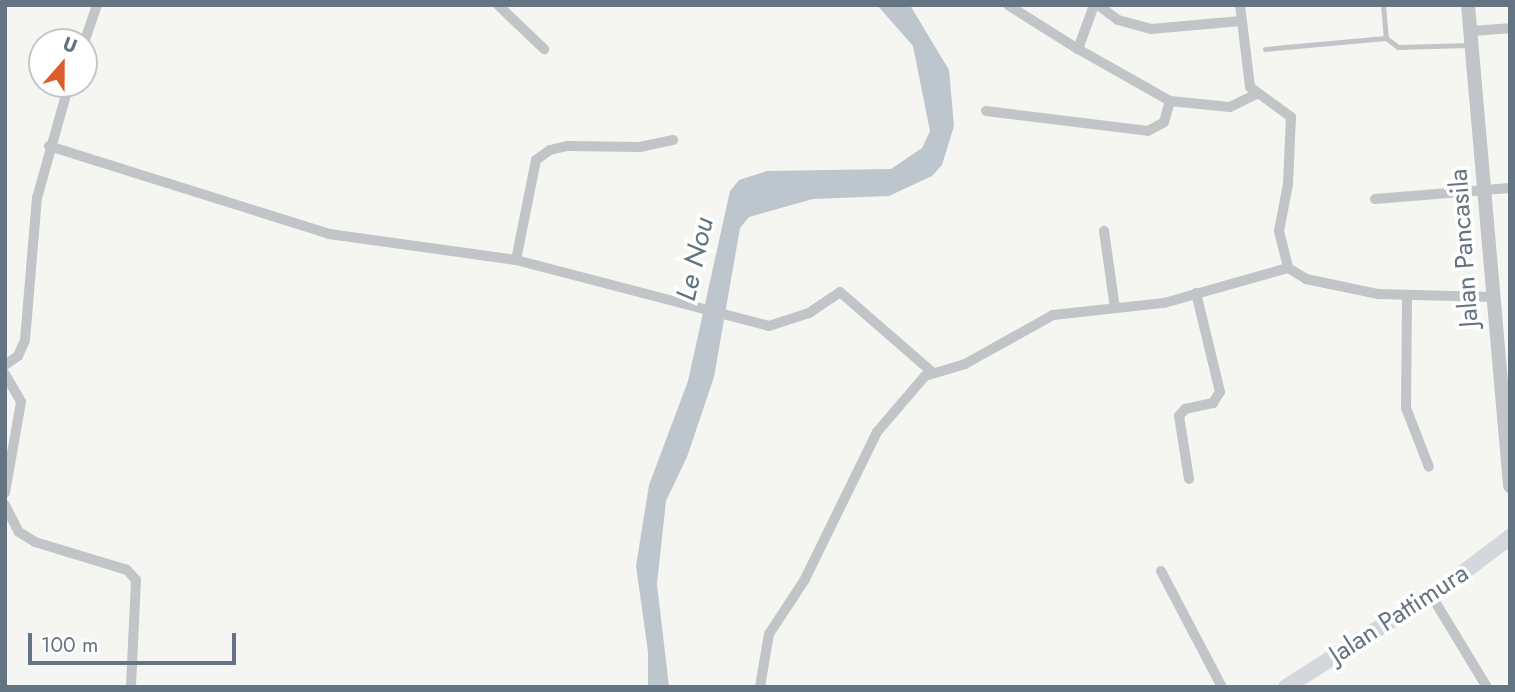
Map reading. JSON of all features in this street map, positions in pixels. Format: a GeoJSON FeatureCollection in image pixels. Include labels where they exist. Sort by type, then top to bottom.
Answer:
{"type":"FeatureCollection","features":[{"type":"Feature","properties":{"kind":"main road","name":"Jalan Pattimura"},"geometry":{"type":"LineString","coordinates":[[1291,686],[1431,595],[1510,537]]}},
{"type":"Feature","properties":{"kind":"street"},"geometry":{"type":"LineString","coordinates":[[89,28],[97,5]]}},
{"type":"Feature","properties":{"kind":"street"},"geometry":{"type":"LineString","coordinates":[[498,5],[544,49]]}},
{"type":"Feature","properties":{"kind":"street"},"geometry":{"type":"LineString","coordinates":[[1008,5],[1078,49],[1170,101],[1230,107],[1257,94]]}},
{"type":"Feature","properties":{"kind":"street"},"geometry":{"type":"LineString","coordinates":[[1078,49],[1096,5],[1118,20],[1151,29],[1241,21]]}},
{"type":"Feature","properties":{"kind":"street"},"geometry":{"type":"LineString","coordinates":[[1240,5],[1243,60],[1250,88],[1291,117],[1288,184],[1279,231],[1288,268],[1306,279],[1408,296],[1491,297]]}},
{"type":"Feature","properties":{"kind":"street","name":"Jalan Pancasila"},"geometry":{"type":"LineString","coordinates":[[1468,5],[1491,297],[1510,486]]}},
{"type":"Feature","properties":{"kind":"street"},"geometry":{"type":"LineString","coordinates":[[1471,38],[1510,29]]}},
{"type":"Feature","properties":{"kind":"street"},"geometry":{"type":"LineString","coordinates":[[5,365],[18,356],[25,340],[37,198],[49,146],[64,98]]}},
{"type":"Feature","properties":{"kind":"street"},"geometry":{"type":"LineString","coordinates":[[986,111],[1148,131],[1164,122],[1170,101]]}},
{"type":"Feature","properties":{"kind":"street"},"geometry":{"type":"LineString","coordinates":[[516,260],[536,160],[550,150],[568,146],[640,147],[673,139]]}},
{"type":"Feature","properties":{"kind":"street"},"geometry":{"type":"LineString","coordinates":[[49,146],[329,234],[516,260],[769,326],[809,313],[840,292],[932,372]]}},
{"type":"Feature","properties":{"kind":"street"},"geometry":{"type":"LineString","coordinates":[[1375,199],[1510,188]]}},
{"type":"Feature","properties":{"kind":"street"},"geometry":{"type":"LineString","coordinates":[[1104,231],[1115,308]]}},
{"type":"Feature","properties":{"kind":"street"},"geometry":{"type":"LineString","coordinates":[[760,687],[769,634],[804,581],[877,432],[902,398],[932,372],[977,358],[1053,315],[1115,308],[1129,310],[1288,268]]}},
{"type":"Feature","properties":{"kind":"street"},"geometry":{"type":"LineString","coordinates":[[1189,479],[1179,416],[1185,409],[1213,403],[1220,392],[1196,293]]}},
{"type":"Feature","properties":{"kind":"street"},"geometry":{"type":"LineString","coordinates":[[1408,296],[1406,408],[1429,467]]}},
{"type":"Feature","properties":{"kind":"street"},"geometry":{"type":"LineString","coordinates":[[5,374],[21,402],[5,493]]}},
{"type":"Feature","properties":{"kind":"street"},"geometry":{"type":"LineString","coordinates":[[5,505],[19,532],[35,542],[127,570],[136,580],[131,687]]}},
{"type":"Feature","properties":{"kind":"street"},"geometry":{"type":"LineString","coordinates":[[1161,571],[1222,687]]}},
{"type":"Feature","properties":{"kind":"street"},"geometry":{"type":"LineString","coordinates":[[1431,595],[1487,687]]}},
{"type":"Feature","properties":{"kind":"lane"},"geometry":{"type":"LineString","coordinates":[[1383,5],[1386,38]]}},
{"type":"Feature","properties":{"kind":"lane"},"geometry":{"type":"LineString","coordinates":[[1265,49],[1386,38],[1410,50],[1471,38]]}},
{"type":"Feature","properties":{"kind":"shaded area"},"geometry":{"type":"Polygon","coordinates":[[[877,5],[910,5],[949,70],[954,126],[942,165],[932,176],[889,196],[813,199],[749,217],[740,228],[714,377],[687,457],[666,501],[657,584],[669,687],[648,687],[648,652],[636,566],[649,485],[688,381],[730,191],[739,180],[767,171],[891,169],[922,148],[930,131],[913,46],[877,5]]]}},
{"type":"Feature","properties":{"kind":"water label","name":"Le Nou"},"geometry":{"type":"Point","coordinates":[695,259]}}]}
